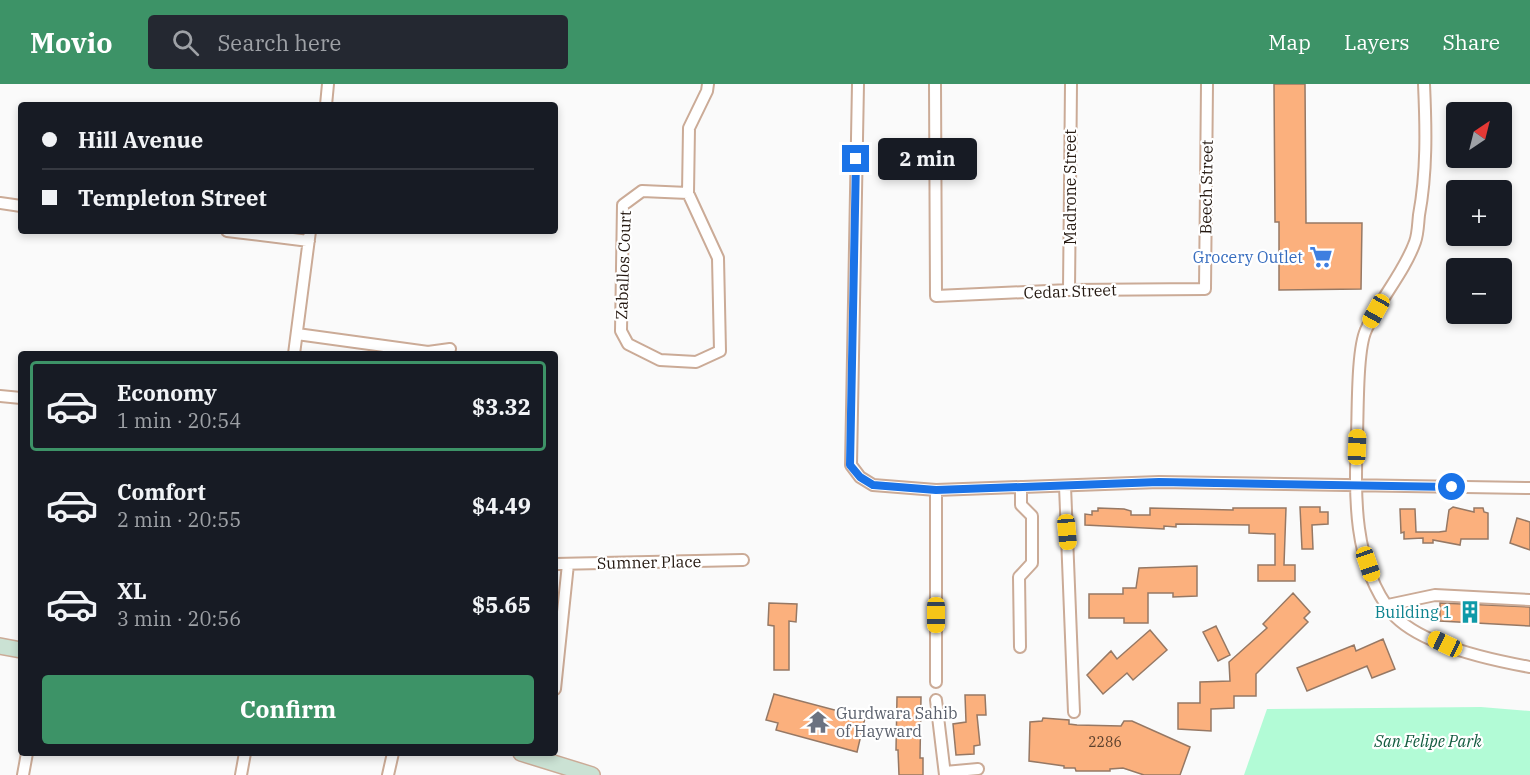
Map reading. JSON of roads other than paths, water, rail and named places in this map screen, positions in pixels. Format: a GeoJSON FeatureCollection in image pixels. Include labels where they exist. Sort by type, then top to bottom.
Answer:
{"type":"FeatureCollection","features":[{"type":"Feature","properties":{"kind":"main road"},"geometry":{"type":"LineString","coordinates":[[0,646],[18,649]]}},
{"type":"Feature","properties":{"kind":"main road"},"geometry":{"type":"LineString","coordinates":[[547,756],[592,775]]}},
{"type":"Feature","properties":{"kind":"street"},"geometry":{"type":"LineString","coordinates":[[326,102],[328,84]]}},
{"type":"Feature","properties":{"kind":"street","name":"Zaballos Court"},"geometry":{"type":"LineString","coordinates":[[688,194],[642,191],[623,205],[621,331],[628,344],[660,360],[696,362],[720,351],[718,258],[688,194],[688,128],[707,91],[708,84]]}},
{"type":"Feature","properties":{"kind":"street"},"geometry":{"type":"LineString","coordinates":[[858,84],[850,465],[860,477],[873,485],[936,490],[1159,482],[1530,488]]}},
{"type":"Feature","properties":{"kind":"street","name":"Cedar Street"},"geometry":{"type":"LineString","coordinates":[[935,84],[936,296],[1069,290],[1205,289]]}},
{"type":"Feature","properties":{"kind":"street","name":"Madrone Street"},"geometry":{"type":"LineString","coordinates":[[1069,290],[1071,84]]}},
{"type":"Feature","properties":{"kind":"street","name":"Beech Street"},"geometry":{"type":"LineString","coordinates":[[1205,289],[1207,84]]}},
{"type":"Feature","properties":{"kind":"street"},"geometry":{"type":"LineString","coordinates":[[1424,84],[1425,183],[1415,242],[1365,331],[1359,381],[1356,512],[1363,548],[1374,580],[1393,614],[1413,628],[1461,651],[1530,667]]}},
{"type":"Feature","properties":{"kind":"street"},"geometry":{"type":"LineString","coordinates":[[0,203],[18,206]]}},
{"type":"Feature","properties":{"kind":"street"},"geometry":{"type":"LineString","coordinates":[[277,234],[310,236],[294,351]]}},
{"type":"Feature","properties":{"kind":"street"},"geometry":{"type":"LineString","coordinates":[[297,334],[421,351]]}},
{"type":"Feature","properties":{"kind":"street"},"geometry":{"type":"LineString","coordinates":[[435,351],[450,349]]}},
{"type":"Feature","properties":{"kind":"street"},"geometry":{"type":"LineString","coordinates":[[0,396],[18,398]]}},
{"type":"Feature","properties":{"kind":"street"},"geometry":{"type":"LineString","coordinates":[[1065,486],[1074,712]]}},
{"type":"Feature","properties":{"kind":"street"},"geometry":{"type":"LineString","coordinates":[[1020,647],[1019,577],[1032,563],[1032,516],[1021,505],[1021,487]]}},
{"type":"Feature","properties":{"kind":"street"},"geometry":{"type":"LineString","coordinates":[[936,490],[936,682]]}},
{"type":"Feature","properties":{"kind":"street","name":"Sumner Place"},"geometry":{"type":"LineString","coordinates":[[558,564],[743,560]]}},
{"type":"Feature","properties":{"kind":"street"},"geometry":{"type":"LineString","coordinates":[[558,660],[568,564]]}},
{"type":"Feature","properties":{"kind":"street"},"geometry":{"type":"LineString","coordinates":[[1388,605],[1435,595],[1530,600]]}},
{"type":"Feature","properties":{"kind":"street"},"geometry":{"type":"LineString","coordinates":[[936,700],[945,773],[978,769]]}},
{"type":"Feature","properties":{"kind":"street"},"geometry":{"type":"LineString","coordinates":[[23,775],[26,756]]}},
{"type":"Feature","properties":{"kind":"street"},"geometry":{"type":"LineString","coordinates":[[241,775],[244,756]]}},
{"type":"Feature","properties":{"kind":"street"},"geometry":{"type":"LineString","coordinates":[[388,775],[392,756]]}},
{"type":"Feature","properties":{"kind":"place","name":"Grocery Outlet"},"geometry":{"type":"Point","coordinates":[1321,257]}},
{"type":"Feature","properties":{"kind":"place","name":"Building 1"},"geometry":{"type":"Point","coordinates":[1470,612]}},
{"type":"Feature","properties":{"kind":"place","name":"Gurdwara Sahib of Hayward"},"geometry":{"type":"Point","coordinates":[818,722]}},
{"type":"Feature","properties":{"kind":"park label","name":"San Felipe Park"},"geometry":{"type":"Point","coordinates":[1428,741]}}]}
